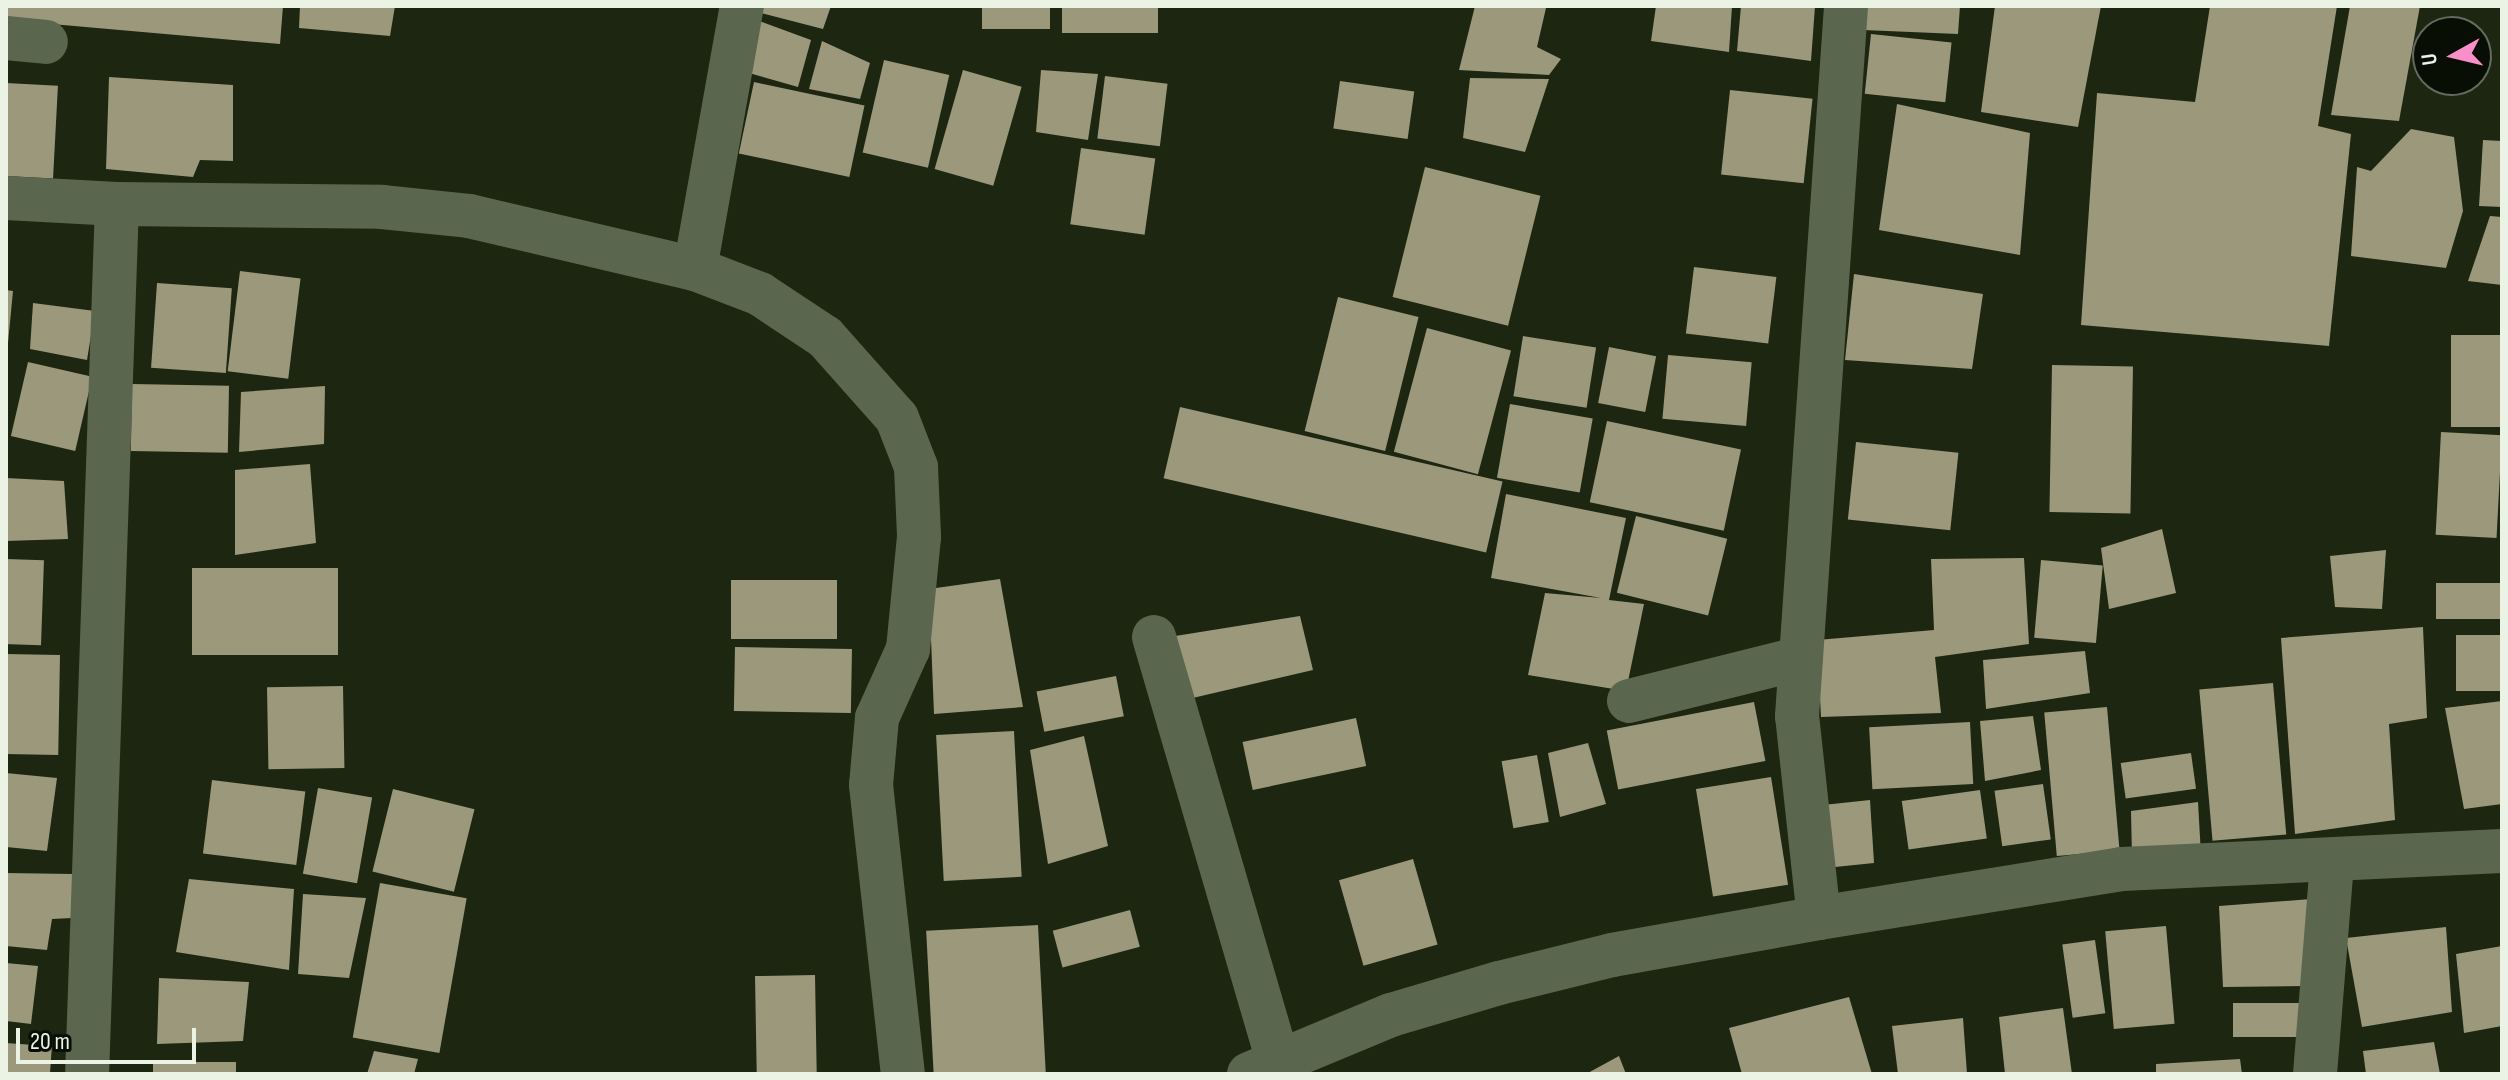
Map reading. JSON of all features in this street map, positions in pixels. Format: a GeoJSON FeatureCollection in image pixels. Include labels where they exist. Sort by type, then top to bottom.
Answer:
{"type":"FeatureCollection","features":[{"type":"Feature","properties":{"kind":"street"},"geometry":{"type":"LineString","coordinates":[[695,269],[742,6]]}},
{"type":"Feature","properties":{"kind":"street"},"geometry":{"type":"LineString","coordinates":[[1819,918],[1797,716],[1846,6]]}},
{"type":"Feature","properties":{"kind":"street"},"geometry":{"type":"LineString","coordinates":[[6,198],[117,204],[382,207],[469,216],[695,269],[760,294],[825,337],[897,418],[916,467],[919,537],[908,649],[877,718],[871,785],[903,1074]]}},
{"type":"Feature","properties":{"kind":"street"},"geometry":{"type":"LineString","coordinates":[[87,1074],[117,204]]}},
{"type":"Feature","properties":{"kind":"street"},"geometry":{"type":"LineString","coordinates":[[1154,637],[1263,1068],[1391,1015],[1499,983],[1612,955],[1819,918],[2122,869],[2502,851]]}},
{"type":"Feature","properties":{"kind":"street"},"geometry":{"type":"LineString","coordinates":[[1629,701],[1801,658]]}},
{"type":"Feature","properties":{"kind":"street"},"geometry":{"type":"LineString","coordinates":[[2315,1074],[2332,861]]}},
{"type":"Feature","properties":{"kind":"building"},"geometry":{"type":"Polygon","coordinates":[[[6,6],[283,6],[280,44],[6,20],[6,6]]]}},
{"type":"Feature","properties":{"kind":"building"},"geometry":{"type":"Polygon","coordinates":[[[300,6],[395,6],[390,36],[299,28],[300,6]]]}},
{"type":"Feature","properties":{"kind":"building"},"geometry":{"type":"Polygon","coordinates":[[[763,6],[831,6],[823,29],[761,13],[763,6]]]}},
{"type":"Feature","properties":{"kind":"building"},"geometry":{"type":"Polygon","coordinates":[[[982,6],[1050,6],[1050,29],[982,29],[982,6]]]}},
{"type":"Feature","properties":{"kind":"building"},"geometry":{"type":"Polygon","coordinates":[[[1062,6],[1158,6],[1158,33],[1062,33],[1062,6]]]}},
{"type":"Feature","properties":{"kind":"building"},"geometry":{"type":"Polygon","coordinates":[[[1475,6],[1546,8],[1537,47],[1561,59],[1549,75],[1459,70],[1475,6]]]}},
{"type":"Feature","properties":{"kind":"building"},"geometry":{"type":"Polygon","coordinates":[[[1656,6],[1732,6],[1729,52],[1651,41],[1656,6]]]}},
{"type":"Feature","properties":{"kind":"building"},"geometry":{"type":"Polygon","coordinates":[[[1741,6],[1815,6],[1811,61],[1737,51],[1741,6]]]}},
{"type":"Feature","properties":{"kind":"building"},"geometry":{"type":"Polygon","coordinates":[[[1863,6],[1960,6],[1958,34],[1863,30],[1863,6]]]}},
{"type":"Feature","properties":{"kind":"building"},"geometry":{"type":"Polygon","coordinates":[[[1995,6],[2101,6],[2078,127],[1981,112],[1995,6]]]}},
{"type":"Feature","properties":{"kind":"building"},"geometry":{"type":"Polygon","coordinates":[[[2210,6],[2337,6],[2318,126],[2351,134],[2329,346],[2081,325],[2097,93],[2195,102],[2210,6]]]}},
{"type":"Feature","properties":{"kind":"building"},"geometry":{"type":"Polygon","coordinates":[[[2350,6],[2420,6],[2418,16],[2412,16],[2412,50],[2399,121],[2331,115],[2350,6]]]}},
{"type":"Feature","properties":{"kind":"building"},"geometry":{"type":"Polygon","coordinates":[[[759,21],[811,40],[798,87],[749,73],[759,21]]]}},
{"type":"Feature","properties":{"kind":"building"},"geometry":{"type":"Polygon","coordinates":[[[1871,34],[1952,42],[1945,102],[1865,94],[1871,34]]]}},
{"type":"Feature","properties":{"kind":"building"},"geometry":{"type":"Polygon","coordinates":[[[822,41],[870,63],[860,99],[809,89],[822,41]]]}},
{"type":"Feature","properties":{"kind":"building"},"geometry":{"type":"Polygon","coordinates":[[[884,60],[949,75],[928,168],[863,153],[884,60]]]}},
{"type":"Feature","properties":{"kind":"building"},"geometry":{"type":"Polygon","coordinates":[[[963,70],[1022,87],[993,186],[935,169],[963,70]]]}},
{"type":"Feature","properties":{"kind":"building"},"geometry":{"type":"Polygon","coordinates":[[[1041,70],[1098,74],[1088,140],[1036,132],[1041,70]]]}},
{"type":"Feature","properties":{"kind":"building"},"geometry":{"type":"Polygon","coordinates":[[[1105,76],[1168,84],[1160,146],[1097,139],[1105,76]]]}},
{"type":"Feature","properties":{"kind":"building"},"geometry":{"type":"Polygon","coordinates":[[[109,77],[233,85],[233,161],[200,160],[193,177],[106,169],[109,77]]]}},
{"type":"Feature","properties":{"kind":"building"},"geometry":{"type":"Polygon","coordinates":[[[1470,78],[1549,79],[1525,152],[1463,138],[1470,78]]]}},
{"type":"Feature","properties":{"kind":"building"},"geometry":{"type":"Polygon","coordinates":[[[1340,81],[1414,91],[1408,139],[1333,129],[1340,81]]]}},
{"type":"Feature","properties":{"kind":"building"},"geometry":{"type":"Polygon","coordinates":[[[754,82],[865,105],[849,177],[739,153],[754,82]]]}},
{"type":"Feature","properties":{"kind":"building"},"geometry":{"type":"Polygon","coordinates":[[[6,83],[58,86],[53,179],[6,176],[6,83]]]}},
{"type":"Feature","properties":{"kind":"building"},"geometry":{"type":"Polygon","coordinates":[[[1730,90],[1813,99],[1804,183],[1721,175],[1730,90]]]}},
{"type":"Feature","properties":{"kind":"building"},"geometry":{"type":"Polygon","coordinates":[[[1897,104],[2030,133],[2020,255],[1879,230],[1897,104]]]}},
{"type":"Feature","properties":{"kind":"building"},"geometry":{"type":"Polygon","coordinates":[[[2411,129],[2454,137],[2463,211],[2446,268],[2351,256],[2357,167],[2371,171],[2411,129]]]}},
{"type":"Feature","properties":{"kind":"building"},"geometry":{"type":"Polygon","coordinates":[[[2483,140],[2502,141],[2502,207],[2479,206],[2483,140]]]}},
{"type":"Feature","properties":{"kind":"building"},"geometry":{"type":"Polygon","coordinates":[[[1081,148],[1155,158],[1145,235],[1070,224],[1081,148]]]}},
{"type":"Feature","properties":{"kind":"building"},"geometry":{"type":"Polygon","coordinates":[[[1425,167],[1540,196],[1508,326],[1393,297],[1425,167]]]}},
{"type":"Feature","properties":{"kind":"building"},"geometry":{"type":"Polygon","coordinates":[[[2490,216],[2502,217],[2502,285],[2468,281],[2490,216]]]}},
{"type":"Feature","properties":{"kind":"building"},"geometry":{"type":"Polygon","coordinates":[[[1694,267],[1776,277],[1768,344],[1686,334],[1694,267]]]}},
{"type":"Feature","properties":{"kind":"building"},"geometry":{"type":"Polygon","coordinates":[[[240,271],[301,278],[288,379],[228,371],[240,271]]]}},
{"type":"Feature","properties":{"kind":"building"},"geometry":{"type":"Polygon","coordinates":[[[1854,274],[1983,294],[1972,369],[1845,360],[1854,274]]]}},
{"type":"Feature","properties":{"kind":"building"},"geometry":{"type":"Polygon","coordinates":[[[157,283],[232,288],[226,373],[151,368],[157,283]]]}},
{"type":"Feature","properties":{"kind":"building"},"geometry":{"type":"Polygon","coordinates":[[[6,290],[13,291],[8,343],[6,343],[6,290]]]}},
{"type":"Feature","properties":{"kind":"building"},"geometry":{"type":"Polygon","coordinates":[[[1338,297],[1419,317],[1385,451],[1305,431],[1338,297]]]}},
{"type":"Feature","properties":{"kind":"building"},"geometry":{"type":"Polygon","coordinates":[[[33,303],[95,311],[87,360],[30,349],[33,303]]]}},
{"type":"Feature","properties":{"kind":"building"},"geometry":{"type":"Polygon","coordinates":[[[1427,328],[1511,351],[1478,474],[1394,452],[1427,328]]]}},
{"type":"Feature","properties":{"kind":"building"},"geometry":{"type":"Polygon","coordinates":[[[2451,335],[2502,335],[2502,427],[2451,427],[2451,335]]]}},
{"type":"Feature","properties":{"kind":"building"},"geometry":{"type":"Polygon","coordinates":[[[1523,336],[1596,348],[1587,408],[1513,396],[1523,336]]]}},
{"type":"Feature","properties":{"kind":"building"},"geometry":{"type":"Polygon","coordinates":[[[1609,347],[1656,356],[1645,412],[1598,403],[1609,347]]]}},
{"type":"Feature","properties":{"kind":"building"},"geometry":{"type":"Polygon","coordinates":[[[1668,355],[1752,362],[1746,426],[1662,419],[1668,355]]]}},
{"type":"Feature","properties":{"kind":"building"},"geometry":{"type":"Polygon","coordinates":[[[28,362],[92,377],[75,451],[11,436],[28,362]]]}},
{"type":"Feature","properties":{"kind":"building"},"geometry":{"type":"Polygon","coordinates":[[[2052,365],[2133,366],[2130,513],[2049,512],[2052,365]]]}},
{"type":"Feature","properties":{"kind":"building"},"geometry":{"type":"Polygon","coordinates":[[[132,384],[229,386],[228,453],[131,451],[132,384]]]}},
{"type":"Feature","properties":{"kind":"building"},"geometry":{"type":"Polygon","coordinates":[[[325,386],[324,444],[239,452],[241,392],[325,386]]]}},
{"type":"Feature","properties":{"kind":"building"},"geometry":{"type":"Polygon","coordinates":[[[1510,404],[1593,419],[1580,492],[1497,478],[1510,404]]]}},
{"type":"Feature","properties":{"kind":"building"},"geometry":{"type":"Polygon","coordinates":[[[1180,407],[1503,481],[1486,553],[1164,478],[1180,407]]]}},
{"type":"Feature","properties":{"kind":"building"},"geometry":{"type":"Polygon","coordinates":[[[1607,421],[1741,449],[1724,531],[1590,502],[1607,421]]]}},
{"type":"Feature","properties":{"kind":"building"},"geometry":{"type":"Polygon","coordinates":[[[2441,432],[2502,435],[2497,538],[2436,535],[2441,432]]]}},
{"type":"Feature","properties":{"kind":"building"},"geometry":{"type":"Polygon","coordinates":[[[1856,442],[1958,453],[1950,530],[1848,520],[1856,442]]]}},
{"type":"Feature","properties":{"kind":"building"},"geometry":{"type":"Polygon","coordinates":[[[310,464],[316,543],[235,555],[235,470],[310,464]]]}},
{"type":"Feature","properties":{"kind":"building"},"geometry":{"type":"Polygon","coordinates":[[[6,478],[64,481],[68,539],[6,541],[6,478]]]}},
{"type":"Feature","properties":{"kind":"building"},"geometry":{"type":"Polygon","coordinates":[[[1506,494],[1626,518],[1609,600],[1644,604],[1626,691],[1528,675],[1545,593],[1601,598],[1491,578],[1506,494]]]}},
{"type":"Feature","properties":{"kind":"building"},"geometry":{"type":"Polygon","coordinates":[[[1636,516],[1727,539],[1708,615],[1617,593],[1636,516]]]}},
{"type":"Feature","properties":{"kind":"building"},"geometry":{"type":"Polygon","coordinates":[[[2162,529],[2176,593],[2109,609],[2101,548],[2162,529]]]}},
{"type":"Feature","properties":{"kind":"building"},"geometry":{"type":"Polygon","coordinates":[[[2386,550],[2382,609],[2335,607],[2330,556],[2386,550]]]}},
{"type":"Feature","properties":{"kind":"building"},"geometry":{"type":"Polygon","coordinates":[[[2024,558],[2029,644],[1935,657],[1941,713],[1821,717],[1817,640],[1934,630],[1931,559],[2024,558]]]}},
{"type":"Feature","properties":{"kind":"building"},"geometry":{"type":"Polygon","coordinates":[[[6,559],[44,560],[41,645],[6,644],[6,559]]]}},
{"type":"Feature","properties":{"kind":"building"},"geometry":{"type":"Polygon","coordinates":[[[2041,560],[2103,565],[2096,643],[2034,638],[2041,560]]]}},
{"type":"Feature","properties":{"kind":"building"},"geometry":{"type":"Polygon","coordinates":[[[192,568],[338,568],[338,655],[192,655],[192,568]]]}},
{"type":"Feature","properties":{"kind":"building"},"geometry":{"type":"Polygon","coordinates":[[[1000,579],[1023,707],[934,714],[929,589],[1000,579]]]}},
{"type":"Feature","properties":{"kind":"building"},"geometry":{"type":"Polygon","coordinates":[[[731,580],[837,580],[837,639],[731,639],[731,580]]]}},
{"type":"Feature","properties":{"kind":"building"},"geometry":{"type":"Polygon","coordinates":[[[2436,583],[2502,583],[2502,619],[2436,619],[2436,583]]]}},
{"type":"Feature","properties":{"kind":"building"},"geometry":{"type":"Polygon","coordinates":[[[1300,616],[1313,670],[1184,700],[1169,637],[1300,616]]]}},
{"type":"Feature","properties":{"kind":"building"},"geometry":{"type":"Polygon","coordinates":[[[2423,627],[2427,718],[2389,724],[2395,820],[2295,834],[2281,638],[2423,627]]]}},
{"type":"Feature","properties":{"kind":"building"},"geometry":{"type":"Polygon","coordinates":[[[2456,635],[2502,635],[2502,691],[2456,691],[2456,635]]]}},
{"type":"Feature","properties":{"kind":"building"},"geometry":{"type":"Polygon","coordinates":[[[735,647],[852,649],[851,713],[734,711],[735,647]]]}},
{"type":"Feature","properties":{"kind":"building"},"geometry":{"type":"Polygon","coordinates":[[[2085,651],[2090,693],[1986,709],[1983,660],[2085,651]]]}},
{"type":"Feature","properties":{"kind":"building"},"geometry":{"type":"Polygon","coordinates":[[[6,654],[60,655],[58,755],[6,754],[6,654]]]}},
{"type":"Feature","properties":{"kind":"building"},"geometry":{"type":"Polygon","coordinates":[[[1116,676],[1124,716],[1044,732],[1036,691],[1116,676]]]}},
{"type":"Feature","properties":{"kind":"building"},"geometry":{"type":"Polygon","coordinates":[[[2273,683],[2286,834],[2213,841],[2199,689],[2273,683]]]}},
{"type":"Feature","properties":{"kind":"building"},"geometry":{"type":"Polygon","coordinates":[[[343,686],[344,768],[268,769],[267,687],[343,686]]]}},
{"type":"Feature","properties":{"kind":"building"},"geometry":{"type":"Polygon","coordinates":[[[2502,701],[2502,804],[2464,809],[2445,708],[2502,701]]]}},
{"type":"Feature","properties":{"kind":"building"},"geometry":{"type":"Polygon","coordinates":[[[1754,702],[1765,761],[1618,790],[1607,731],[1754,702]]]}},
{"type":"Feature","properties":{"kind":"building"},"geometry":{"type":"Polygon","coordinates":[[[2107,707],[2120,850],[2057,856],[2044,712],[2107,707]]]}},
{"type":"Feature","properties":{"kind":"building"},"geometry":{"type":"Polygon","coordinates":[[[2033,716],[2041,770],[1985,781],[1980,721],[2033,716]]]}},
{"type":"Feature","properties":{"kind":"building"},"geometry":{"type":"Polygon","coordinates":[[[1356,718],[1366,766],[1253,790],[1243,742],[1356,718]]]}},
{"type":"Feature","properties":{"kind":"building"},"geometry":{"type":"Polygon","coordinates":[[[1970,722],[1973,784],[1872,789],[1869,727],[1970,722]]]}},
{"type":"Feature","properties":{"kind":"building"},"geometry":{"type":"Polygon","coordinates":[[[1014,731],[1022,877],[944,881],[936,735],[1014,731]]]}},
{"type":"Feature","properties":{"kind":"building"},"geometry":{"type":"Polygon","coordinates":[[[1084,736],[1108,846],[1048,864],[1030,750],[1084,736]]]}},
{"type":"Feature","properties":{"kind":"building"},"geometry":{"type":"Polygon","coordinates":[[[1588,743],[1606,804],[1560,817],[1548,753],[1588,743]]]}},
{"type":"Feature","properties":{"kind":"building"},"geometry":{"type":"Polygon","coordinates":[[[2191,753],[2196,789],[2126,799],[2121,763],[2191,753]]]}},
{"type":"Feature","properties":{"kind":"building"},"geometry":{"type":"Polygon","coordinates":[[[1537,755],[1549,822],[1513,828],[1502,761],[1537,755]]]}},
{"type":"Feature","properties":{"kind":"building"},"geometry":{"type":"Polygon","coordinates":[[[6,773],[57,778],[47,851],[6,847],[6,773]]]}},
{"type":"Feature","properties":{"kind":"building"},"geometry":{"type":"Polygon","coordinates":[[[1771,777],[1788,885],[1713,897],[1696,789],[1771,777]]]}},
{"type":"Feature","properties":{"kind":"building"},"geometry":{"type":"Polygon","coordinates":[[[212,780],[305,791],[296,865],[203,853],[212,780]]]}},
{"type":"Feature","properties":{"kind":"building"},"geometry":{"type":"Polygon","coordinates":[[[2043,784],[2051,839],[2002,846],[1994,791],[2043,784]]]}},
{"type":"Feature","properties":{"kind":"building"},"geometry":{"type":"Polygon","coordinates":[[[318,788],[372,798],[357,883],[303,874],[318,788]]]}},
{"type":"Feature","properties":{"kind":"building"},"geometry":{"type":"Polygon","coordinates":[[[393,789],[475,809],[454,892],[372,871],[393,789]]]}},
{"type":"Feature","properties":{"kind":"building"},"geometry":{"type":"Polygon","coordinates":[[[1980,790],[1987,839],[1909,850],[1902,801],[1980,790]]]}},
{"type":"Feature","properties":{"kind":"building"},"geometry":{"type":"Polygon","coordinates":[[[1870,800],[1874,863],[1835,867],[1823,805],[1870,800]]]}},
{"type":"Feature","properties":{"kind":"building"},"geometry":{"type":"Polygon","coordinates":[[[2198,802],[2201,855],[2132,857],[2131,811],[2198,802]]]}},
{"type":"Feature","properties":{"kind":"building"},"geometry":{"type":"Polygon","coordinates":[[[1413,859],[1438,945],[1364,966],[1339,880],[1413,859]]]}},
{"type":"Feature","properties":{"kind":"building"},"geometry":{"type":"Polygon","coordinates":[[[6,873],[73,874],[72,918],[52,919],[47,950],[6,946],[6,873]]]}},
{"type":"Feature","properties":{"kind":"building"},"geometry":{"type":"Polygon","coordinates":[[[189,879],[294,889],[289,970],[176,952],[189,879]]]}},
{"type":"Feature","properties":{"kind":"building"},"geometry":{"type":"Polygon","coordinates":[[[380,883],[467,898],[439,1053],[353,1038],[380,883]]]}},
{"type":"Feature","properties":{"kind":"building"},"geometry":{"type":"Polygon","coordinates":[[[303,894],[366,898],[349,978],[298,974],[303,894]]]}},
{"type":"Feature","properties":{"kind":"building"},"geometry":{"type":"Polygon","coordinates":[[[2311,899],[2307,986],[2223,987],[2219,906],[2311,899]]]}},
{"type":"Feature","properties":{"kind":"building"},"geometry":{"type":"Polygon","coordinates":[[[1130,910],[1140,947],[1063,967],[1053,931],[1130,910]]]}},
{"type":"Feature","properties":{"kind":"building"},"geometry":{"type":"Polygon","coordinates":[[[1038,925],[1046,1074],[934,1074],[926,931],[1038,925]]]}},
{"type":"Feature","properties":{"kind":"building"},"geometry":{"type":"Polygon","coordinates":[[[2166,926],[2175,1024],[2114,1029],[2105,931],[2166,926]]]}},
{"type":"Feature","properties":{"kind":"building"},"geometry":{"type":"Polygon","coordinates":[[[2446,927],[2452,1012],[2362,1027],[2346,938],[2446,927]]]}},
{"type":"Feature","properties":{"kind":"building"},"geometry":{"type":"Polygon","coordinates":[[[2095,940],[2105,1013],[2073,1018],[2062,945],[2095,940]]]}},
{"type":"Feature","properties":{"kind":"building"},"geometry":{"type":"Polygon","coordinates":[[[2502,946],[2502,1026],[2464,1033],[2456,954],[2502,946]]]}},
{"type":"Feature","properties":{"kind":"building"},"geometry":{"type":"Polygon","coordinates":[[[6,963],[38,966],[31,1024],[6,1021],[6,963]]]}},
{"type":"Feature","properties":{"kind":"building"},"geometry":{"type":"Polygon","coordinates":[[[815,975],[817,1074],[757,1074],[755,976],[815,975]]]}},
{"type":"Feature","properties":{"kind":"building"},"geometry":{"type":"Polygon","coordinates":[[[159,978],[249,982],[243,1041],[157,1044],[159,978]]]}},
{"type":"Feature","properties":{"kind":"building"},"geometry":{"type":"Polygon","coordinates":[[[1849,997],[1872,1074],[1742,1074],[1729,1028],[1849,997]]]}},
{"type":"Feature","properties":{"kind":"building"},"geometry":{"type":"Polygon","coordinates":[[[2233,1003],[2299,1003],[2299,1037],[2233,1037],[2233,1003]]]}},
{"type":"Feature","properties":{"kind":"building"},"geometry":{"type":"Polygon","coordinates":[[[2063,1008],[2072,1074],[2005,1074],[1999,1017],[2063,1008]]]}},
{"type":"Feature","properties":{"kind":"building"},"geometry":{"type":"Polygon","coordinates":[[[1963,1018],[1967,1074],[1898,1074],[1892,1026],[1963,1018]]]}},
{"type":"Feature","properties":{"kind":"building"},"geometry":{"type":"Polygon","coordinates":[[[2434,1042],[2440,1074],[2366,1074],[2363,1051],[2434,1042]]]}},
{"type":"Feature","properties":{"kind":"building"},"geometry":{"type":"Polygon","coordinates":[[[6,1043],[52,1046],[50,1074],[6,1074],[6,1043]]]}},
{"type":"Feature","properties":{"kind":"building"},"geometry":{"type":"Polygon","coordinates":[[[374,1051],[418,1059],[414,1074],[367,1074],[374,1051]]]}},
{"type":"Feature","properties":{"kind":"building"},"geometry":{"type":"Polygon","coordinates":[[[1619,1056],[1626,1074],[1586,1074],[1619,1056]]]}},
{"type":"Feature","properties":{"kind":"building"},"geometry":{"type":"Polygon","coordinates":[[[2240,1059],[2242,1074],[2156,1074],[2156,1064],[2240,1059]]]}},
{"type":"Feature","properties":{"kind":"building"},"geometry":{"type":"Polygon","coordinates":[[[153,1062],[236,1062],[236,1074],[153,1074],[153,1062]]]}}]}
